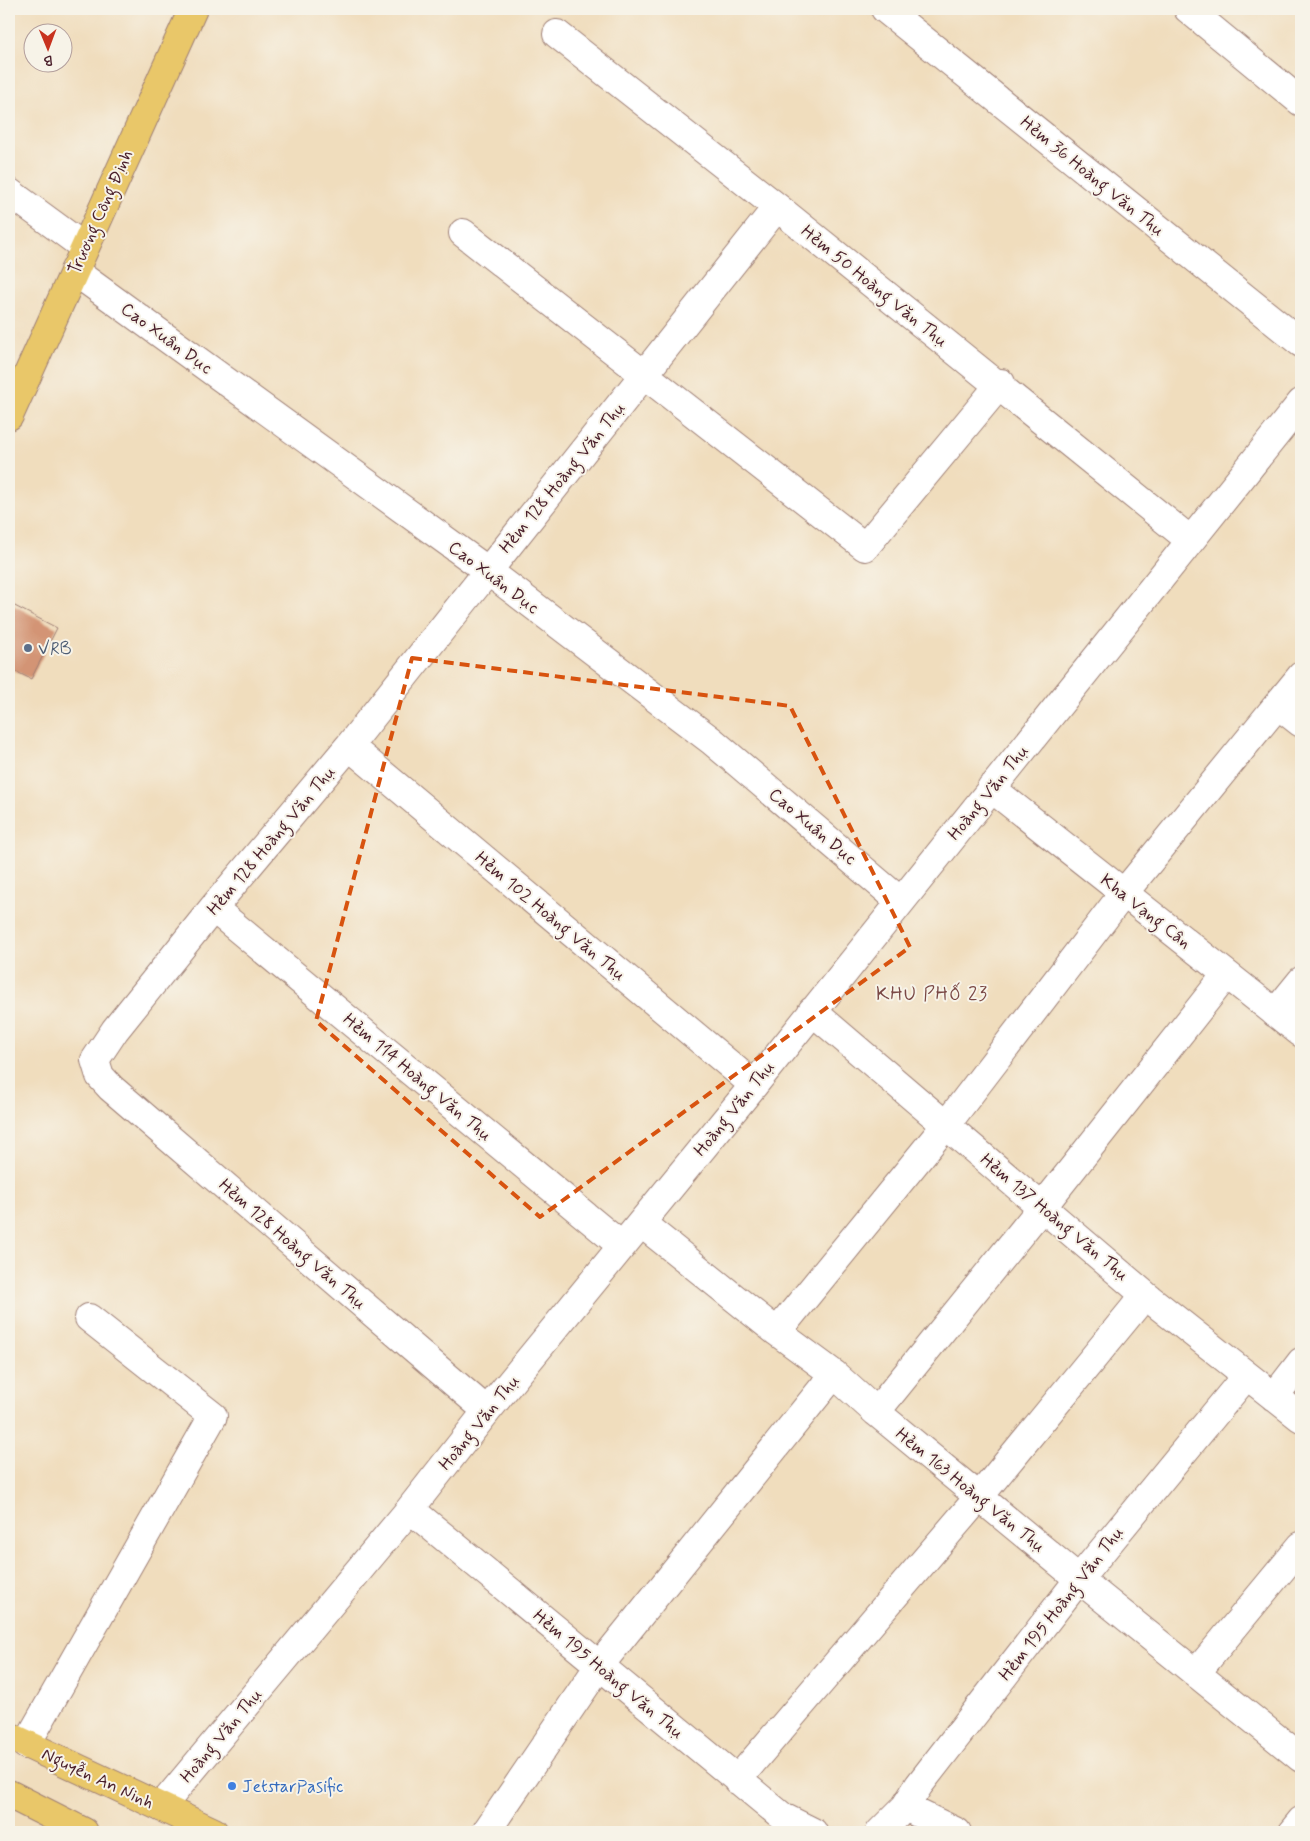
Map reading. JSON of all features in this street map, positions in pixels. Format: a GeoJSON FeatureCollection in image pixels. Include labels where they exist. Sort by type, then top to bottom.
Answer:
{"type":"FeatureCollection","features":[{"type":"Feature","properties":{"kind":"main road","name":"Trương Công Định"},"geometry":{"type":"LineString","coordinates":[[9,416],[193,9]]}},
{"type":"Feature","properties":{"kind":"main road","name":"Nguyễn An Ninh"},"geometry":{"type":"LineString","coordinates":[[18,1741],[214,1832]]}},
{"type":"Feature","properties":{"kind":"main road"},"geometry":{"type":"LineString","coordinates":[[9,1794],[84,1832]]}},
{"type":"Feature","properties":{"kind":"street","name":"Hẻm 36 Hoàng Văn Thụ"},"geometry":{"type":"LineString","coordinates":[[885,9],[1301,343]]}},
{"type":"Feature","properties":{"kind":"street"},"geometry":{"type":"LineString","coordinates":[[1188,9],[1301,102]]}},
{"type":"Feature","properties":{"kind":"street","name":"Hẻm 50 Hoàng Văn Thụ"},"geometry":{"type":"LineString","coordinates":[[557,34],[777,207],[1190,540]]}},
{"type":"Feature","properties":{"kind":"street","name":"Cao Xuân Dục"},"geometry":{"type":"LineString","coordinates":[[9,192],[79,259],[712,741],[900,901]]}},
{"type":"Feature","properties":{"kind":"street","name":"Hẻm 128 Hoàng Văn Thụ"},"geometry":{"type":"LineString","coordinates":[[487,1411],[126,1101],[100,1076],[95,1060],[115,1030],[213,908],[349,746],[777,207]]}},
{"type":"Feature","properties":{"kind":"street"},"geometry":{"type":"LineString","coordinates":[[463,233],[865,546],[1001,383]]}},
{"type":"Feature","properties":{"kind":"street","name":"Hoàng Văn Thụ"},"geometry":{"type":"LineString","coordinates":[[161,1808],[410,1509],[487,1411],[754,1085],[1190,540],[1296,419]]}},
{"type":"Feature","properties":{"kind":"street"},"geometry":{"type":"LineString","coordinates":[[777,1332],[946,1125],[1124,894],[1301,676]]}},
{"type":"Feature","properties":{"kind":"street"},"geometry":{"type":"LineString","coordinates":[[1278,705],[1301,724]]}},
{"type":"Feature","properties":{"kind":"street","name":"Hẻm 102 Hoàng Văn Thụ"},"geometry":{"type":"LineString","coordinates":[[349,746],[754,1085]]}},
{"type":"Feature","properties":{"kind":"street","name":"Kha Vạng Cân"},"geometry":{"type":"LineString","coordinates":[[991,788],[1301,1033]]}},
{"type":"Feature","properties":{"kind":"street","name":"Hẻm 114 Hoàng Văn Thụ"},"geometry":{"type":"LineString","coordinates":[[213,908],[622,1246]]}},
{"type":"Feature","properties":{"kind":"street"},"geometry":{"type":"LineString","coordinates":[[876,1412],[1043,1206],[1226,975]]}},
{"type":"Feature","properties":{"kind":"street"},"geometry":{"type":"LineString","coordinates":[[1275,1013],[1301,981]]}},
{"type":"Feature","properties":{"kind":"street","name":"Hẻm 137 Hoàng Văn Thụ"},"geometry":{"type":"LineString","coordinates":[[812,1012],[1043,1206],[1145,1295],[1301,1418]]}},
{"type":"Feature","properties":{"kind":"street","name":"Hẻm 163 Hoàng Văn Thụ"},"geometry":{"type":"LineString","coordinates":[[641,1223],[777,1332],[834,1374],[876,1412],[1078,1579],[1196,1673],[1298,1748]]}},
{"type":"Feature","properties":{"kind":"street"},"geometry":{"type":"LineString","coordinates":[[738,1780],[980,1497],[1145,1295]]}},
{"type":"Feature","properties":{"kind":"street"},"geometry":{"type":"LineString","coordinates":[[18,1741],[213,1416],[89,1318]]}},
{"type":"Feature","properties":{"kind":"street"},"geometry":{"type":"LineString","coordinates":[[1274,1397],[1301,1362]]}},
{"type":"Feature","properties":{"kind":"street"},"geometry":{"type":"LineString","coordinates":[[486,1832],[599,1666],[834,1374]]}},
{"type":"Feature","properties":{"kind":"street","name":"Hẻm 195 Hoàng Văn Thụ"},"geometry":{"type":"LineString","coordinates":[[880,1832],[905,1807],[919,1785],[1078,1579],[1246,1376]]}},
{"type":"Feature","properties":{"kind":"street","name":"Hẻm 195 Hoàng Văn Thụ"},"geometry":{"type":"LineString","coordinates":[[410,1509],[782,1817],[813,1832]]}},
{"type":"Feature","properties":{"kind":"street"},"geometry":{"type":"LineString","coordinates":[[1196,1673],[1301,1546]]}},
{"type":"Feature","properties":{"kind":"street"},"geometry":{"type":"LineString","coordinates":[[905,1807],[956,1832]]}},
{"type":"Feature","properties":{"kind":"street"},"geometry":{"type":"LineString","coordinates":[[1292,1832],[1301,1821]]}},
{"type":"Feature","properties":{"kind":"highlighted area"},"geometry":{"type":"Polygon","coordinates":[[[412,658],[790,706],[910,947],[540,1217],[316,1021],[412,658]]]}},
{"type":"Feature","properties":{"kind":"building","name":"VRB"},"geometry":{"type":"Polygon","coordinates":[[[9,603],[57,628],[31,679],[9,668],[9,603]]]}},
{"type":"Feature","properties":{"kind":"place","name":"VRB"},"geometry":{"type":"Point","coordinates":[28,648]}},
{"type":"Feature","properties":{"kind":"place","name":"JetstarPasific"},"geometry":{"type":"Point","coordinates":[232,1786]}},
{"type":"Feature","properties":{"kind":"district","name":"KHU PHỐ 23"},"geometry":{"type":"Point","coordinates":[932,993]}}]}
